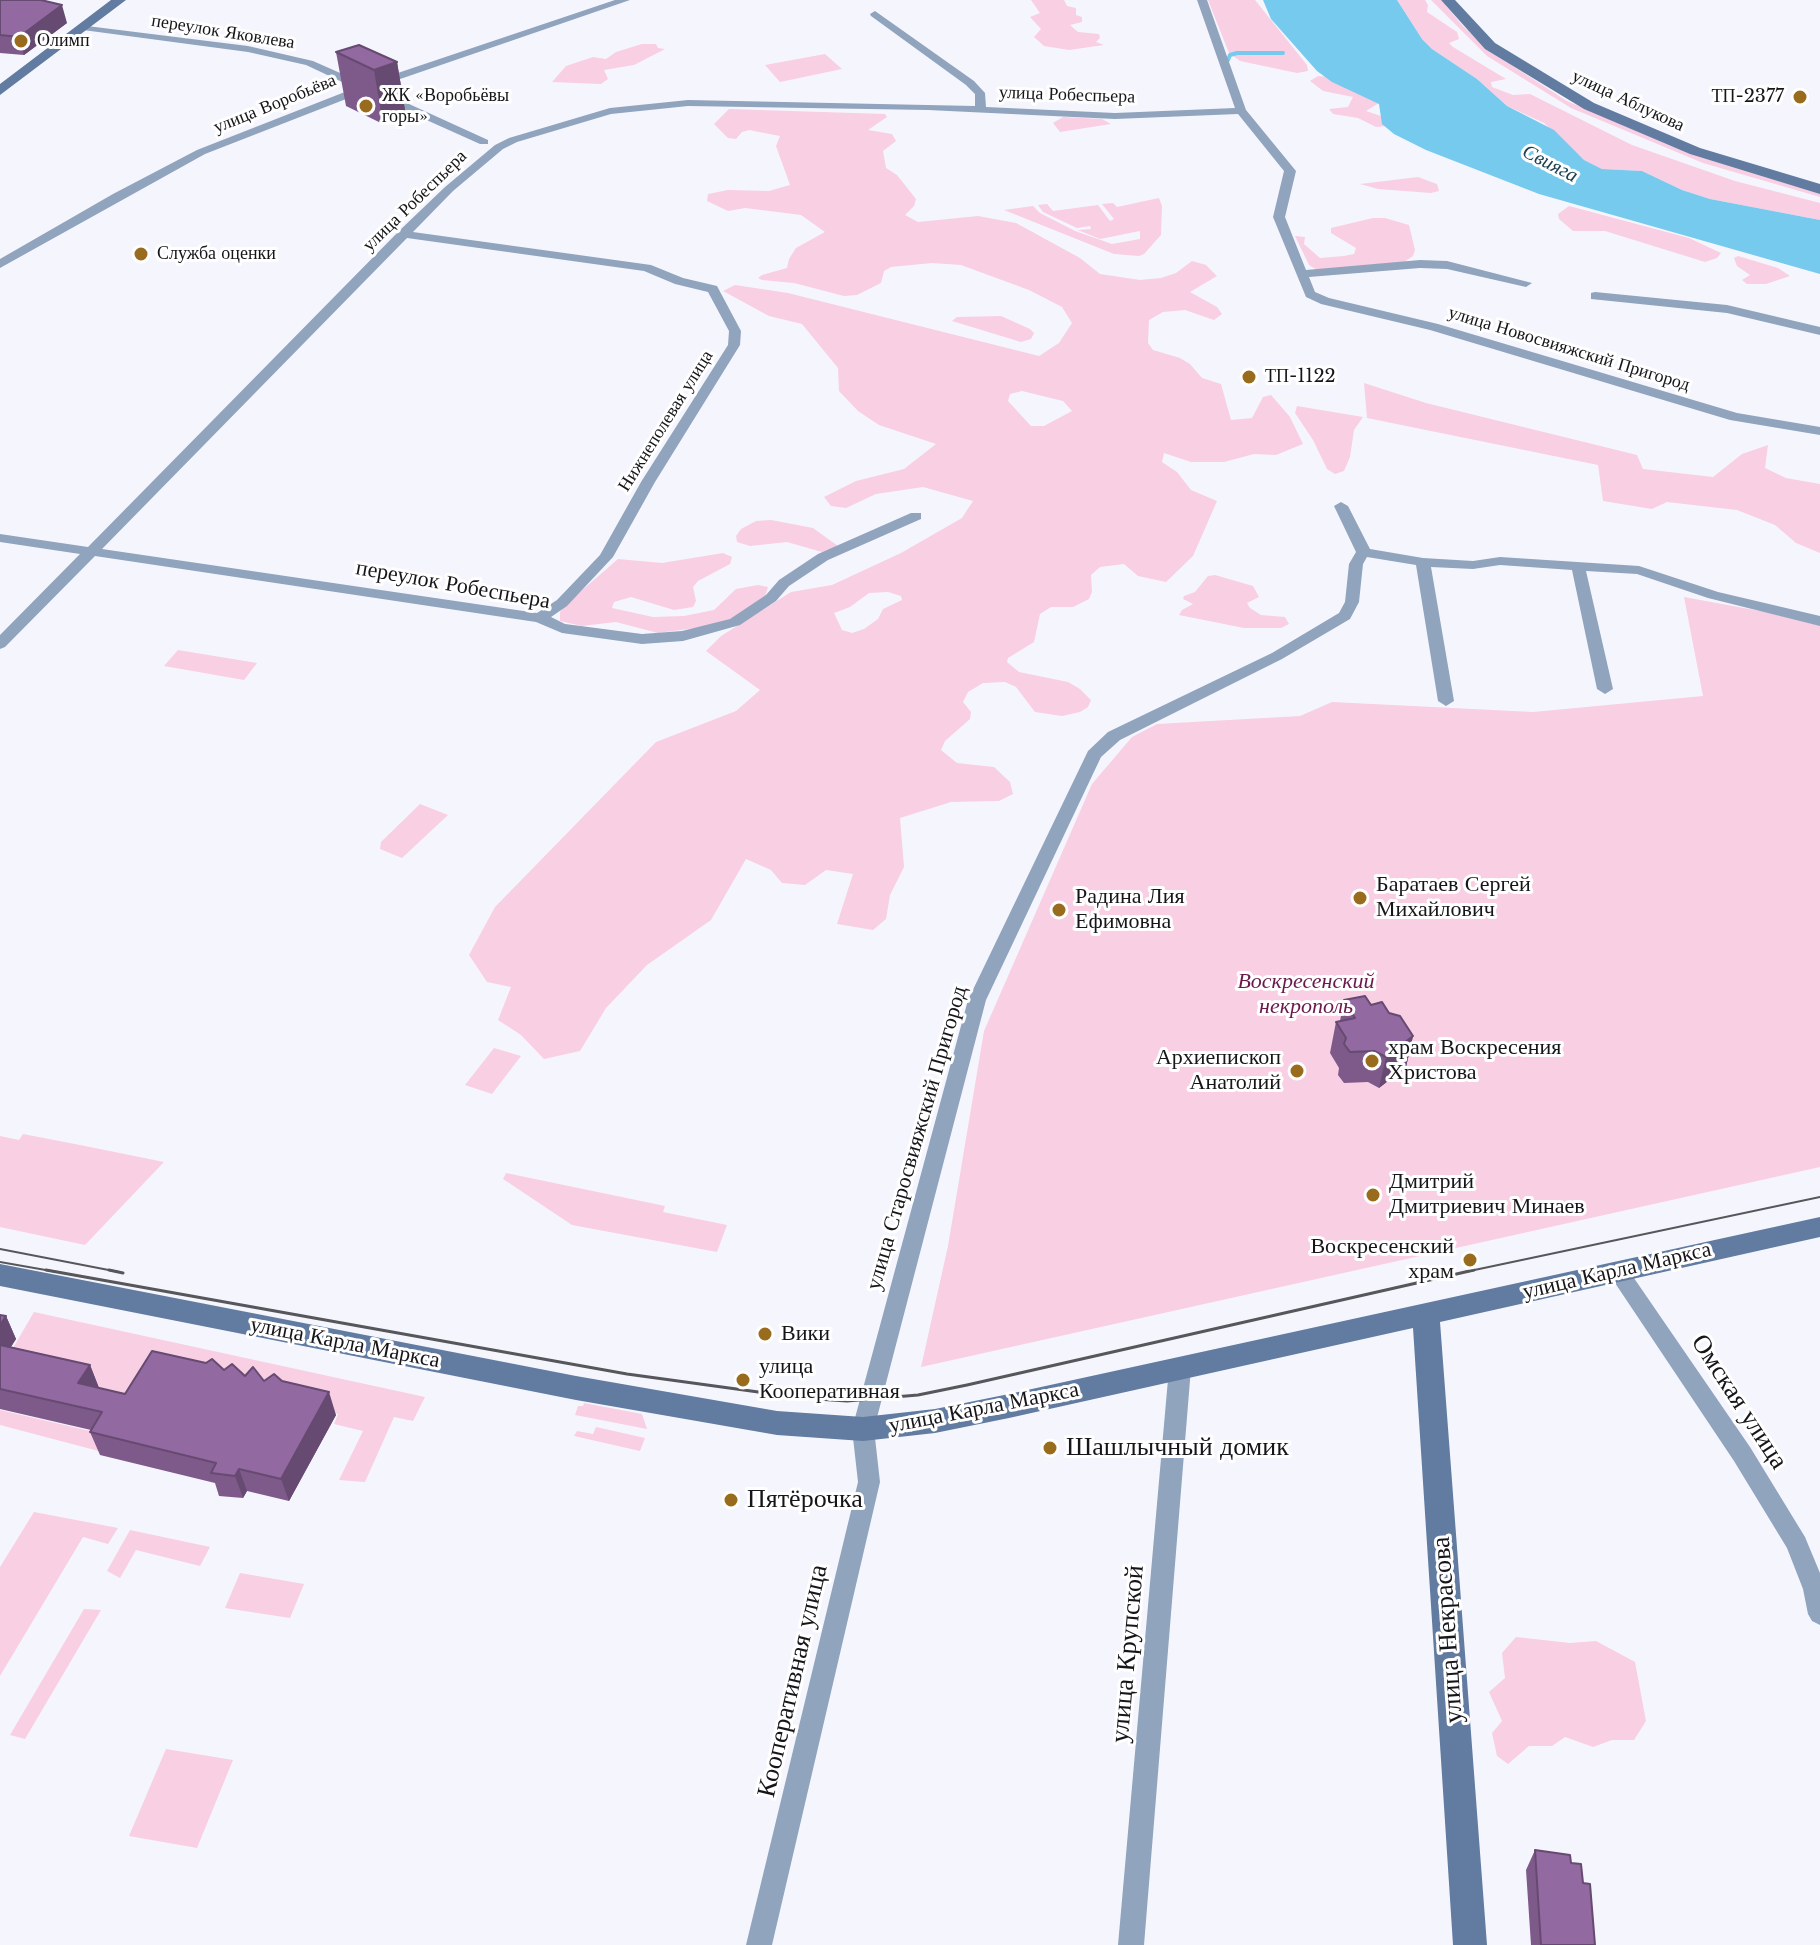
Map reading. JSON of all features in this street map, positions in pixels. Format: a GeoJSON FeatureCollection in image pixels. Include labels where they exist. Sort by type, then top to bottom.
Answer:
{"type":"FeatureCollection","features":[{"type":"Feature","properties":{"kind":"street"},"geometry":{"type":"LineString","coordinates":[[0,91],[119,0]]}},
{"type":"Feature","properties":{"kind":"street","name":"улица Воробьёва"},"geometry":{"type":"LineString","coordinates":[[0,264],[117,196],[201,152],[367,87],[625,0]]}},
{"type":"Feature","properties":{"kind":"street"},"geometry":{"type":"LineString","coordinates":[[1202,0],[1241,111],[1290,171],[1279,217],[1302,274],[1434,264],[1526,283]]}},
{"type":"Feature","properties":{"kind":"street","name":"улица Аблукова"},"geometry":{"type":"LineString","coordinates":[[1448,0],[1490,46],[1589,106],[1646,133],[1709,156],[1820,189]]}},
{"type":"Feature","properties":{"kind":"street"},"geometry":{"type":"LineString","coordinates":[[875,14],[970,83],[980,93],[981,110]]}},
{"type":"Feature","properties":{"kind":"street","name":"переулок Яковлева"},"geometry":{"type":"LineString","coordinates":[[83,27],[248,49],[309,63],[484,142]]}},
{"type":"Feature","properties":{"kind":"street","name":"улица Робеспьера"},"geometry":{"type":"LineString","coordinates":[[0,644],[403,234],[449,189],[499,147],[555,125],[610,111],[688,103],[1115,116],[1241,111]]}},
{"type":"Feature","properties":{"kind":"street","name":"Нижнеполевая улица"},"geometry":{"type":"LineString","coordinates":[[403,234],[647,268],[679,281],[713,289],[735,331],[734,345],[648,482],[606,557],[562,603],[540,618]]}},
{"type":"Feature","properties":{"kind":"street","name":"улица Новосвияжский Пригород"},"geometry":{"type":"LineString","coordinates":[[1302,274],[1310,294],[1325,301],[1434,327],[1735,417],[1820,431]]}},
{"type":"Feature","properties":{"kind":"street"},"geometry":{"type":"LineString","coordinates":[[1595,296],[1727,309],[1820,331]]}},
{"type":"Feature","properties":{"kind":"street"},"geometry":{"type":"LineString","coordinates":[[1341,506],[1363,552],[1423,562],[1473,565],[1500,561],[1639,570],[1713,595],[1820,621]]}},
{"type":"Feature","properties":{"kind":"street","name":"переулок Робеспьера"},"geometry":{"type":"LineString","coordinates":[[0,538],[540,618],[562,628],[642,639],[683,636],[735,622],[823,557],[916,516]]}},
{"type":"Feature","properties":{"kind":"street","name":"улица Старосвияжский Пригород"},"geometry":{"type":"LineString","coordinates":[[863,1429],[977,1000],[1094,755],[1114,736],[1277,656],[1345,616],[1352,602],[1356,564],[1363,552]]}},
{"type":"Feature","properties":{"kind":"street"},"geometry":{"type":"LineString","coordinates":[[1423,562],[1446,701]]}},
{"type":"Feature","properties":{"kind":"street"},"geometry":{"type":"LineString","coordinates":[[1578,566],[1605,689]]}},
{"type":"Feature","properties":{"kind":"street","name":"улица Карла Маркса"},"geometry":{"type":"LineString","coordinates":[[0,1275],[563,1386],[777,1423],[863,1429],[935,1421],[1820,1227]]}},
{"type":"Feature","properties":{"kind":"street","name":"Омская улица"},"geometry":{"type":"LineString","coordinates":[[1618,1271],[1742,1454],[1797,1544],[1815,1589],[1820,1614]]}},
{"type":"Feature","properties":{"kind":"street","name":"улица Некрасова"},"geometry":{"type":"LineString","coordinates":[[1426,1315],[1470,1945]]}},
{"type":"Feature","properties":{"kind":"street","name":"улица Крупской"},"geometry":{"type":"LineString","coordinates":[[1131,1945],[1180,1368]]}},
{"type":"Feature","properties":{"kind":"street","name":"Кооперативная улица"},"geometry":{"type":"LineString","coordinates":[[759,1945],[869,1482],[863,1429]]}},
{"type":"Feature","properties":{"kind":"green space"},"geometry":{"type":"Polygon","coordinates":[[[1031,0],[1064,0],[1067,6],[1076,8],[1076,15],[1082,17],[1082,22],[1070,25],[1078,32],[1099,34],[1096,42],[1104,45],[1069,50],[1044,46],[1034,37],[1041,29],[1030,17],[1040,13],[1031,0]]]}},
{"type":"Feature","properties":{"kind":"green space"},"geometry":{"type":"Polygon","coordinates":[[[1208,0],[1255,0],[1307,65],[1308,71],[1297,73],[1240,61],[1229,53],[1208,0]]]}},
{"type":"Feature","properties":{"kind":"green space"},"geometry":{"type":"Polygon","coordinates":[[[1397,0],[1425,0],[1427,12],[1457,32],[1459,39],[1449,43],[1453,47],[1506,79],[1491,82],[1492,87],[1513,95],[1530,94],[1632,145],[1735,181],[1820,203],[1820,220],[1710,199],[1642,171],[1602,169],[1584,160],[1544,123],[1507,106],[1477,79],[1432,49],[1397,0]]]}},
{"type":"Feature","properties":{"kind":"green space"},"geometry":{"type":"Polygon","coordinates":[[[1431,0],[1441,0],[1491,52],[1567,101],[1671,146],[1820,192],[1820,197],[1703,163],[1571,108],[1487,56],[1431,0]]]}},
{"type":"Feature","properties":{"kind":"green space"},"geometry":{"type":"Polygon","coordinates":[[[642,44],[656,44],[658,48],[665,49],[634,65],[604,70],[608,79],[601,84],[552,82],[566,66],[593,57],[606,59],[616,52],[642,44]]]}},
{"type":"Feature","properties":{"kind":"green space"},"geometry":{"type":"Polygon","coordinates":[[[825,54],[842,69],[780,82],[765,65],[825,54]]]}},
{"type":"Feature","properties":{"kind":"green space"},"geometry":{"type":"Polygon","coordinates":[[[1318,76],[1330,77],[1379,103],[1366,111],[1381,116],[1387,126],[1376,127],[1358,118],[1333,114],[1329,109],[1348,107],[1353,97],[1323,91],[1310,81],[1318,76]]]}},
{"type":"Feature","properties":{"kind":"green space"},"geometry":{"type":"Polygon","coordinates":[[[729,109],[885,114],[887,117],[868,130],[892,134],[896,141],[883,151],[886,168],[897,175],[916,199],[905,215],[918,222],[978,216],[1016,223],[1080,258],[1100,274],[1140,280],[1176,273],[1192,261],[1206,265],[1217,276],[1190,292],[1217,307],[1222,314],[1214,320],[1185,310],[1163,312],[1149,320],[1148,343],[1153,350],[1190,364],[1202,378],[1221,384],[1231,420],[1252,418],[1263,397],[1271,395],[1290,417],[1303,444],[1276,455],[1254,454],[1224,462],[1191,462],[1164,453],[1162,462],[1177,472],[1191,490],[1217,501],[1193,556],[1166,582],[1138,576],[1124,564],[1100,567],[1091,575],[1092,592],[1089,599],[1073,607],[1051,607],[1040,614],[1034,642],[1008,658],[1007,662],[1019,672],[1068,682],[1080,689],[1091,700],[1088,707],[1080,712],[1062,716],[1035,712],[1016,687],[1005,682],[983,683],[968,692],[963,702],[971,712],[970,719],[945,741],[941,750],[957,763],[994,767],[1010,782],[1013,794],[999,801],[951,802],[900,818],[904,867],[890,895],[886,919],[873,930],[837,924],[853,874],[826,870],[805,885],[782,883],[771,870],[746,859],[711,920],[647,965],[606,1008],[580,1051],[544,1059],[521,1035],[498,1020],[511,987],[487,982],[469,955],[495,907],[656,742],[736,711],[760,690],[706,651],[721,636],[791,592],[832,585],[901,553],[962,518],[973,501],[923,487],[876,494],[846,508],[831,506],[824,497],[856,481],[904,469],[936,444],[879,425],[858,411],[839,391],[838,368],[802,324],[769,316],[723,291],[735,285],[788,293],[1039,356],[1059,343],[1072,323],[1062,307],[1029,290],[961,265],[932,263],[891,267],[884,271],[881,283],[857,295],[844,296],[794,283],[758,278],[787,268],[796,248],[825,232],[801,215],[745,208],[728,211],[707,201],[708,194],[728,190],[769,191],[790,185],[776,146],[780,136],[749,130],[736,139],[728,138],[714,124],[729,109]],[[1022,391],[1010,394],[1008,401],[1031,426],[1044,426],[1072,411],[1063,401],[1022,391]],[[888,592],[869,593],[850,607],[834,613],[842,630],[852,633],[864,629],[878,619],[883,609],[902,600],[901,596],[888,592]]]}},
{"type":"Feature","properties":{"kind":"green space"},"geometry":{"type":"Polygon","coordinates":[[[1063,117],[1102,119],[1111,124],[1060,132],[1053,123],[1063,117]]]}},
{"type":"Feature","properties":{"kind":"green space"},"geometry":{"type":"Polygon","coordinates":[[[1418,177],[1437,184],[1439,191],[1378,189],[1360,184],[1418,177]]]}},
{"type":"Feature","properties":{"kind":"green space"},"geometry":{"type":"Polygon","coordinates":[[[1159,198],[1162,206],[1161,235],[1139,256],[1114,254],[1004,210],[1033,206],[1040,213],[1075,231],[1112,244],[1140,239],[1140,231],[1100,239],[1078,230],[1091,229],[1090,226],[1077,228],[1043,212],[1038,205],[1047,204],[1053,211],[1098,205],[1110,221],[1114,219],[1102,204],[1113,203],[1117,207],[1159,198]]]}},
{"type":"Feature","properties":{"kind":"green space"},"geometry":{"type":"Polygon","coordinates":[[[1569,206],[1689,238],[1721,253],[1705,262],[1605,231],[1573,231],[1559,219],[1558,214],[1569,206]]]}},
{"type":"Feature","properties":{"kind":"green space"},"geometry":{"type":"Polygon","coordinates":[[[1373,218],[1409,225],[1415,250],[1413,256],[1404,262],[1317,270],[1309,265],[1295,236],[1305,237],[1304,244],[1320,258],[1354,254],[1356,248],[1331,233],[1331,228],[1373,218]]]}},
{"type":"Feature","properties":{"kind":"green space"},"geometry":{"type":"Polygon","coordinates":[[[1738,256],[1778,268],[1790,276],[1766,284],[1747,284],[1742,280],[1750,275],[1737,266],[1734,258],[1738,256]]]}},
{"type":"Feature","properties":{"kind":"green space"},"geometry":{"type":"Polygon","coordinates":[[[1001,316],[1030,329],[1034,333],[1031,339],[1021,342],[952,321],[957,317],[1001,316]]]}},
{"type":"Feature","properties":{"kind":"green space"},"geometry":{"type":"Polygon","coordinates":[[[1364,383],[1426,403],[1637,455],[1643,469],[1713,477],[1742,454],[1768,445],[1765,468],[1786,478],[1820,484],[1820,553],[1796,543],[1775,525],[1737,510],[1667,502],[1652,509],[1603,501],[1598,465],[1367,418],[1364,383]]]}},
{"type":"Feature","properties":{"kind":"green space"},"geometry":{"type":"Polygon","coordinates":[[[1297,406],[1363,417],[1354,430],[1350,457],[1344,471],[1335,474],[1327,469],[1295,413],[1297,406]]]}},
{"type":"Feature","properties":{"kind":"green space"},"geometry":{"type":"Polygon","coordinates":[[[771,520],[813,528],[838,546],[822,552],[787,542],[750,546],[737,542],[736,536],[741,529],[756,521],[771,520]]]}},
{"type":"Feature","properties":{"kind":"green space"},"geometry":{"type":"Polygon","coordinates":[[[723,553],[732,557],[730,564],[698,581],[693,587],[696,601],[693,607],[674,610],[631,597],[614,602],[612,608],[653,617],[684,616],[714,610],[736,589],[758,585],[768,587],[765,597],[736,617],[711,626],[658,633],[616,622],[582,626],[560,621],[560,612],[565,605],[618,559],[662,563],[723,553]]]}},
{"type":"Feature","properties":{"kind":"green space"},"geometry":{"type":"Polygon","coordinates":[[[1215,575],[1253,586],[1259,597],[1247,603],[1250,608],[1261,615],[1285,617],[1289,624],[1281,628],[1244,628],[1179,615],[1193,604],[1183,599],[1184,596],[1195,592],[1208,576],[1215,575]]]}},
{"type":"Feature","properties":{"kind":"green space","name":"Воскресенский некрополь"},"geometry":{"type":"Polygon","coordinates":[[[1684,597],[1820,622],[1820,1167],[921,1367],[948,1246],[984,1031],[1092,784],[1132,737],[1157,724],[1300,716],[1332,702],[1533,712],[1703,696],[1684,597]]]}},
{"type":"Feature","properties":{"kind":"green space"},"geometry":{"type":"Polygon","coordinates":[[[178,650],[257,663],[244,680],[164,666],[178,650]]]}},
{"type":"Feature","properties":{"kind":"green space"},"geometry":{"type":"Polygon","coordinates":[[[420,804],[448,815],[402,858],[380,849],[381,842],[420,804]]]}},
{"type":"Feature","properties":{"kind":"green space"},"geometry":{"type":"Polygon","coordinates":[[[494,1048],[521,1056],[492,1094],[465,1085],[494,1048]]]}},
{"type":"Feature","properties":{"kind":"green space"},"geometry":{"type":"Polygon","coordinates":[[[23,1134],[164,1162],[85,1245],[0,1227],[0,1136],[19,1140],[23,1134]]]}},
{"type":"Feature","properties":{"kind":"green space"},"geometry":{"type":"Polygon","coordinates":[[[506,1173],[665,1206],[663,1212],[727,1225],[717,1252],[572,1225],[503,1179],[506,1173]]]}},
{"type":"Feature","properties":{"kind":"green space"},"geometry":{"type":"Polygon","coordinates":[[[34,1312],[425,1397],[413,1421],[394,1417],[365,1482],[339,1480],[363,1431],[334,1424],[338,1414],[291,1403],[134,1416],[100,1387],[3,1365],[34,1312]]]}},
{"type":"Feature","properties":{"kind":"green space"},"geometry":{"type":"Polygon","coordinates":[[[584,1403],[642,1414],[647,1429],[575,1415],[578,1406],[584,1403]]]}},
{"type":"Feature","properties":{"kind":"green space"},"geometry":{"type":"Polygon","coordinates":[[[0,1410],[120,1438],[110,1454],[0,1425],[0,1410]]]}},
{"type":"Feature","properties":{"kind":"green space"},"geometry":{"type":"Polygon","coordinates":[[[596,1427],[645,1438],[640,1451],[574,1436],[577,1431],[593,1434],[596,1427]]]}},
{"type":"Feature","properties":{"kind":"green space"},"geometry":{"type":"Polygon","coordinates":[[[34,1512],[118,1528],[108,1544],[83,1537],[0,1676],[0,1567],[34,1512]]]}},
{"type":"Feature","properties":{"kind":"green space"},"geometry":{"type":"Polygon","coordinates":[[[130,1530],[210,1547],[200,1566],[136,1550],[120,1578],[107,1571],[130,1530]]]}},
{"type":"Feature","properties":{"kind":"green space"},"geometry":{"type":"Polygon","coordinates":[[[240,1573],[304,1584],[290,1618],[225,1608],[240,1573]]]}},
{"type":"Feature","properties":{"kind":"green space"},"geometry":{"type":"Polygon","coordinates":[[[84,1609],[101,1610],[25,1739],[10,1735],[84,1609]]]}},
{"type":"Feature","properties":{"kind":"green space"},"geometry":{"type":"Polygon","coordinates":[[[1516,1637],[1570,1643],[1596,1641],[1635,1662],[1646,1721],[1634,1740],[1612,1740],[1593,1747],[1565,1737],[1552,1746],[1529,1746],[1508,1764],[1497,1756],[1492,1733],[1502,1721],[1489,1692],[1505,1678],[1502,1653],[1516,1637]]]}},
{"type":"Feature","properties":{"kind":"green space"},"geometry":{"type":"Polygon","coordinates":[[[166,1749],[233,1760],[197,1848],[129,1836],[166,1749]]]}},
{"type":"Feature","properties":{"kind":"water","name":"Свияга"},"geometry":{"type":"Polygon","coordinates":[[[1263,0],[1397,0],[1432,49],[1477,79],[1507,106],[1554,130],[1584,160],[1602,169],[1642,171],[1710,199],[1820,220],[1820,274],[1539,194],[1426,150],[1394,134],[1382,124],[1379,104],[1332,82],[1317,71],[1271,19],[1263,0]]]}},
{"type":"Feature","properties":{"kind":"building"},"geometry":{"type":"Polygon","coordinates":[[[0,0],[41,0],[62,5],[19,37],[0,35],[0,0]]]}},
{"type":"Feature","properties":{"kind":"building"},"geometry":{"type":"Polygon","coordinates":[[[359,45],[397,62],[374,70],[336,52],[359,45]]]}},
{"type":"Feature","properties":{"kind":"building"},"geometry":{"type":"Polygon","coordinates":[[[1365,996],[1371,1005],[1382,1002],[1389,1013],[1400,1016],[1413,1036],[1386,1057],[1374,1051],[1350,1052],[1336,1022],[1355,1018],[1344,1000],[1365,996]]]}},
{"type":"Feature","properties":{"kind":"building"},"geometry":{"type":"Polygon","coordinates":[[[0,1345],[90,1365],[78,1383],[125,1394],[152,1351],[206,1363],[212,1359],[224,1370],[232,1364],[245,1376],[253,1367],[264,1381],[274,1374],[282,1381],[329,1392],[281,1479],[239,1469],[235,1476],[211,1473],[216,1463],[90,1432],[102,1412],[0,1389],[0,1345]]]}},
{"type":"Feature","properties":{"kind":"building"},"geometry":{"type":"Polygon","coordinates":[[[1535,1850],[1570,1855],[1571,1863],[1581,1864],[1583,1883],[1590,1884],[1595,1945],[1541,1945],[1535,1850]]]}},
{"type":"Feature","properties":{"kind":"waterway"},"geometry":{"type":"LineString","coordinates":[[1228,60],[1230,55],[1237,53],[1283,53]]}},
{"type":"Feature","properties":{"kind":"tram line"},"geometry":{"type":"LineString","coordinates":[[1468,1271],[1820,1197]]}},
{"type":"Feature","properties":{"kind":"tram line"},"geometry":{"type":"LineString","coordinates":[[0,1249],[112,1271]]}},
{"type":"Feature","properties":{"kind":"tram line"},"geometry":{"type":"LineString","coordinates":[[0,1262],[57,1272]]}},
{"type":"Feature","properties":{"kind":"tram line"},"geometry":{"type":"LineString","coordinates":[[46,1270],[627,1374],[802,1398],[847,1401],[918,1395],[967,1385],[1468,1271]]}},
{"type":"Feature","properties":{"kind":"tram line"},"geometry":{"type":"LineString","coordinates":[[1468,1271],[1474,1270]]}},
{"type":"Feature","properties":{"kind":"tram line"},"geometry":{"type":"LineString","coordinates":[[112,1271],[119,1272]]}},
{"type":"Feature","properties":{"kind":"tram line"},"geometry":{"type":"LineString","coordinates":[[112,1271],[123,1273]]}},
{"type":"Feature","properties":{"kind":"place","name":"Олимп"},"geometry":{"type":"Point","coordinates":[21,41]}},
{"type":"Feature","properties":{"kind":"place","name":"ТП-2377"},"geometry":{"type":"Point","coordinates":[1800,97]}},
{"type":"Feature","properties":{"kind":"place","name":"ЖК «Воробьёвы горы»"},"geometry":{"type":"Point","coordinates":[366,106]}},
{"type":"Feature","properties":{"kind":"place","name":"Служба оценки"},"geometry":{"type":"Point","coordinates":[141,254]}},
{"type":"Feature","properties":{"kind":"place","name":"ТП-1122"},"geometry":{"type":"Point","coordinates":[1249,377]}},
{"type":"Feature","properties":{"kind":"place","name":"Баратаев Сергей Михайлович"},"geometry":{"type":"Point","coordinates":[1360,898]}},
{"type":"Feature","properties":{"kind":"place","name":"Радина Лия Ефимовна"},"geometry":{"type":"Point","coordinates":[1059,910]}},
{"type":"Feature","properties":{"kind":"place","name":"храм Воскресения Христова"},"geometry":{"type":"Point","coordinates":[1372,1061]}},
{"type":"Feature","properties":{"kind":"place","name":"Архиепископ Анатолий"},"geometry":{"type":"Point","coordinates":[1297,1071]}},
{"type":"Feature","properties":{"kind":"place","name":"Дмитрий Дмитриевич Минаев"},"geometry":{"type":"Point","coordinates":[1373,1195]}},
{"type":"Feature","properties":{"kind":"place","name":"Воскресенский храм"},"geometry":{"type":"Point","coordinates":[1470,1260]}},
{"type":"Feature","properties":{"kind":"place","name":"Вики"},"geometry":{"type":"Point","coordinates":[765,1334]}},
{"type":"Feature","properties":{"kind":"place","name":"улица Кооперативная"},"geometry":{"type":"Point","coordinates":[743,1380]}},
{"type":"Feature","properties":{"kind":"place","name":"Шашлычный домик"},"geometry":{"type":"Point","coordinates":[1050,1448]}},
{"type":"Feature","properties":{"kind":"place","name":"Пятёрочка"},"geometry":{"type":"Point","coordinates":[731,1500]}}]}
